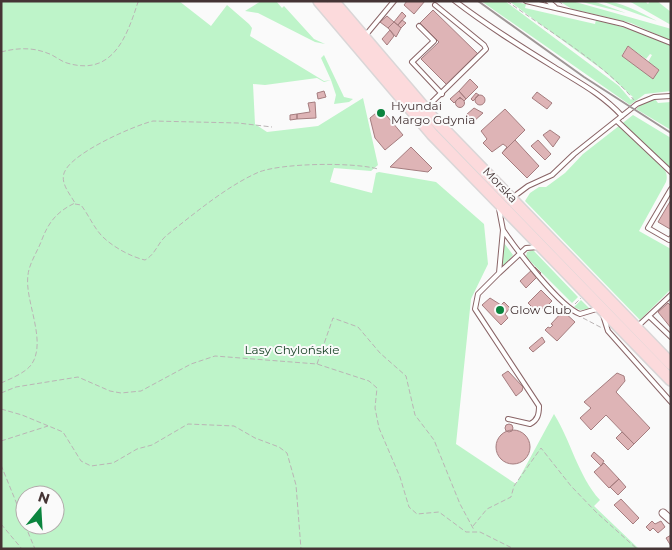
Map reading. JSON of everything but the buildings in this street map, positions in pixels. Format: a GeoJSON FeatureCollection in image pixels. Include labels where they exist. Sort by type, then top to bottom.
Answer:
{"type":"FeatureCollection","features":[{"type":"Feature","properties":{"kind":"main road","name":"Morska"},"geometry":{"type":"LineString","coordinates":[[318,1],[542,231],[671,380]]}},
{"type":"Feature","properties":{"kind":"main road","name":"Morska"},"geometry":{"type":"LineString","coordinates":[[333,1],[363,38],[378,63],[432,134],[479,183],[506,217],[605,304],[636,328],[671,364]]}},
{"type":"Feature","properties":{"kind":"street"},"geometry":{"type":"LineString","coordinates":[[663,513],[671,520]]}},
{"type":"Feature","properties":{"kind":"lane"},"geometry":{"type":"LineString","coordinates":[[363,38],[394,1]]}},
{"type":"Feature","properties":{"kind":"lane"},"geometry":{"type":"LineString","coordinates":[[455,1],[488,26],[589,87],[611,104],[622,116]]}},
{"type":"Feature","properties":{"kind":"lane"},"geometry":{"type":"LineString","coordinates":[[526,1],[622,24],[671,43]]}},
{"type":"Feature","properties":{"kind":"lane"},"geometry":{"type":"LineString","coordinates":[[548,1],[557,8]]}},
{"type":"Feature","properties":{"kind":"lane"},"geometry":{"type":"LineString","coordinates":[[425,109],[486,49],[484,44],[435,5]]}},
{"type":"Feature","properties":{"kind":"lane"},"geometry":{"type":"LineString","coordinates":[[418,26],[434,41],[412,62],[442,94]]}},
{"type":"Feature","properties":{"kind":"lane"},"geometry":{"type":"LineString","coordinates":[[479,183],[511,199],[528,186],[552,175],[574,154],[646,99],[671,96]]}},
{"type":"Feature","properties":{"kind":"lane"},"geometry":{"type":"LineString","coordinates":[[617,120],[671,172]]}},
{"type":"Feature","properties":{"kind":"lane"},"geometry":{"type":"LineString","coordinates":[[670,191],[648,228],[669,240],[671,238]]}},
{"type":"Feature","properties":{"kind":"lane"},"geometry":{"type":"LineString","coordinates":[[499,273],[506,217],[519,214],[542,231]]}},
{"type":"Feature","properties":{"kind":"lane"},"geometry":{"type":"LineString","coordinates":[[503,230],[519,253],[570,308],[580,314],[605,304],[605,326],[608,331],[671,402]]}},
{"type":"Feature","properties":{"kind":"lane"},"geometry":{"type":"LineString","coordinates":[[508,419],[530,424],[535,422],[539,415],[539,406],[475,310],[478,294],[519,253],[526,248],[542,247]]}},
{"type":"Feature","properties":{"kind":"lane"},"geometry":{"type":"LineString","coordinates":[[636,328],[671,295]]}},
{"type":"Feature","properties":{"kind":"lane"},"geometry":{"type":"LineString","coordinates":[[649,316],[671,337]]}},
{"type":"Feature","properties":{"kind":"path"},"geometry":{"type":"LineString","coordinates":[[1,52],[18,48],[46,52],[68,63],[90,64],[104,62],[113,56],[130,25],[140,1]]}},
{"type":"Feature","properties":{"kind":"path"},"geometry":{"type":"LineString","coordinates":[[507,1],[591,62],[633,98]]}},
{"type":"Feature","properties":{"kind":"path"},"geometry":{"type":"LineString","coordinates":[[75,204],[65,186],[64,171],[72,163],[104,141],[140,124],[153,121],[170,121],[238,123],[272,127]]}},
{"type":"Feature","properties":{"kind":"path"},"geometry":{"type":"LineString","coordinates":[[1,383],[32,365],[37,328],[32,312],[28,275],[48,224],[62,209],[75,204],[81,205],[100,235],[138,259],[145,260],[152,256],[165,236],[224,193],[260,172],[353,164],[378,169]]}},
{"type":"Feature","properties":{"kind":"path"},"geometry":{"type":"LineString","coordinates":[[570,308],[581,298]]}},
{"type":"Feature","properties":{"kind":"path"},"geometry":{"type":"LineString","coordinates":[[580,314],[589,322],[608,331]]}},
{"type":"Feature","properties":{"kind":"path"},"geometry":{"type":"LineString","coordinates":[[317,364],[333,318],[358,327],[380,353],[406,376],[415,415],[434,440],[460,504],[472,526],[475,530],[514,549]]}},
{"type":"Feature","properties":{"kind":"path"},"geometry":{"type":"LineString","coordinates":[[1,393],[16,387],[78,378],[110,391],[121,393],[141,391],[191,364],[215,356],[317,364],[375,384],[378,392],[375,408],[379,428],[400,476],[406,500],[413,511],[422,515],[439,512],[460,529],[466,532],[475,530]]}},
{"type":"Feature","properties":{"kind":"path"},"geometry":{"type":"LineString","coordinates":[[1,409],[22,415],[63,432],[70,440],[81,461],[91,466],[113,463],[137,449],[152,445],[188,424],[234,426],[279,447],[287,453],[296,484],[301,549]]}},
{"type":"Feature","properties":{"kind":"path"},"geometry":{"type":"LineString","coordinates":[[1,441],[49,426]]}},
{"type":"Feature","properties":{"kind":"path"},"geometry":{"type":"LineString","coordinates":[[472,526],[487,509],[511,497],[514,486],[541,448],[571,486],[597,513],[637,549]]}},
{"type":"Feature","properties":{"kind":"path"},"geometry":{"type":"LineString","coordinates":[[1,465],[15,500]]}},
{"type":"Feature","properties":{"kind":"path"},"geometry":{"type":"LineString","coordinates":[[1,524],[22,549]]}},
{"type":"Feature","properties":{"kind":"path"},"geometry":{"type":"LineString","coordinates":[[29,535],[35,549]]}},
{"type":"Feature","properties":{"kind":"green space","name":"Lasy Chylońskie"},"geometry":{"type":"Polygon","coordinates":[[[1,1],[179,1],[211,26],[227,5],[252,28],[250,36],[324,81],[331,80],[324,82],[317,78],[265,85],[253,84],[255,124],[267,132],[318,126],[363,98],[378,165],[371,171],[334,168],[330,182],[372,193],[376,173],[379,172],[436,182],[484,224],[488,264],[471,299],[456,444],[516,484],[554,414],[580,469],[592,491],[600,500],[594,506],[639,549],[1,549],[1,1]]]}},
{"type":"Feature","properties":{"kind":"green space"},"geometry":{"type":"Polygon","coordinates":[[[261,1],[276,1],[282,8],[284,6],[314,39],[325,44],[315,42],[258,13],[245,11],[261,1]]]}},
{"type":"Feature","properties":{"kind":"green space"},"geometry":{"type":"Polygon","coordinates":[[[481,1],[505,1],[619,86],[631,100],[633,97],[604,71],[509,1],[526,4],[525,8],[595,24],[596,20],[615,25],[644,34],[671,46],[671,91],[645,94],[630,105],[481,1]],[[628,46],[622,55],[653,78],[659,70],[648,62],[652,55],[650,54],[646,59],[628,46]]]}},
{"type":"Feature","properties":{"kind":"green space"},"geometry":{"type":"Polygon","coordinates":[[[559,1],[572,1],[671,29],[671,41],[631,23],[572,9],[559,1]]]}},
{"type":"Feature","properties":{"kind":"green space"},"geometry":{"type":"Polygon","coordinates":[[[578,1],[593,1],[626,13],[578,1]]]}},
{"type":"Feature","properties":{"kind":"green space"},"geometry":{"type":"Polygon","coordinates":[[[601,1],[623,5],[657,21],[601,1]]]}},
{"type":"Feature","properties":{"kind":"green space"},"geometry":{"type":"Polygon","coordinates":[[[629,1],[645,1],[648,4],[650,1],[657,1],[671,12],[671,25],[629,1]]]}},
{"type":"Feature","properties":{"kind":"green space"},"geometry":{"type":"Polygon","coordinates":[[[324,55],[344,97],[353,99],[349,102],[334,104],[336,95],[321,58],[324,55]]]}},
{"type":"Feature","properties":{"kind":"green space"},"geometry":{"type":"Polygon","coordinates":[[[655,99],[658,103],[671,102],[671,130],[636,109],[644,102],[655,99]]]}},
{"type":"Feature","properties":{"kind":"green space"},"geometry":{"type":"Polygon","coordinates":[[[633,115],[671,138],[671,169],[658,159],[656,161],[663,168],[667,178],[639,231],[671,249],[671,289],[640,320],[525,201],[530,193],[539,187],[546,187],[565,173],[583,154],[633,115]]]}},
{"type":"Feature","properties":{"kind":"green space"},"geometry":{"type":"Polygon","coordinates":[[[504,243],[513,255],[504,266],[502,265],[504,243]]]}},
{"type":"Feature","properties":{"kind":"green space"},"geometry":{"type":"Polygon","coordinates":[[[533,250],[578,297],[572,303],[526,257],[527,252],[533,250]]]}},
{"type":"Feature","properties":{"kind":"green space"},"geometry":{"type":"Polygon","coordinates":[[[581,300],[590,309],[580,310],[574,307],[581,300]]]}},
{"type":"Feature","properties":{"kind":"railway"},"geometry":{"type":"LineString","coordinates":[[478,1],[584,77],[671,133]]}},
{"type":"Feature","properties":{"kind":"place","name":"Hyundai Margo Gdynia"},"geometry":{"type":"Point","coordinates":[381,113]}},
{"type":"Feature","properties":{"kind":"place","name":"Glow Club"},"geometry":{"type":"Point","coordinates":[500,310]}}]}
